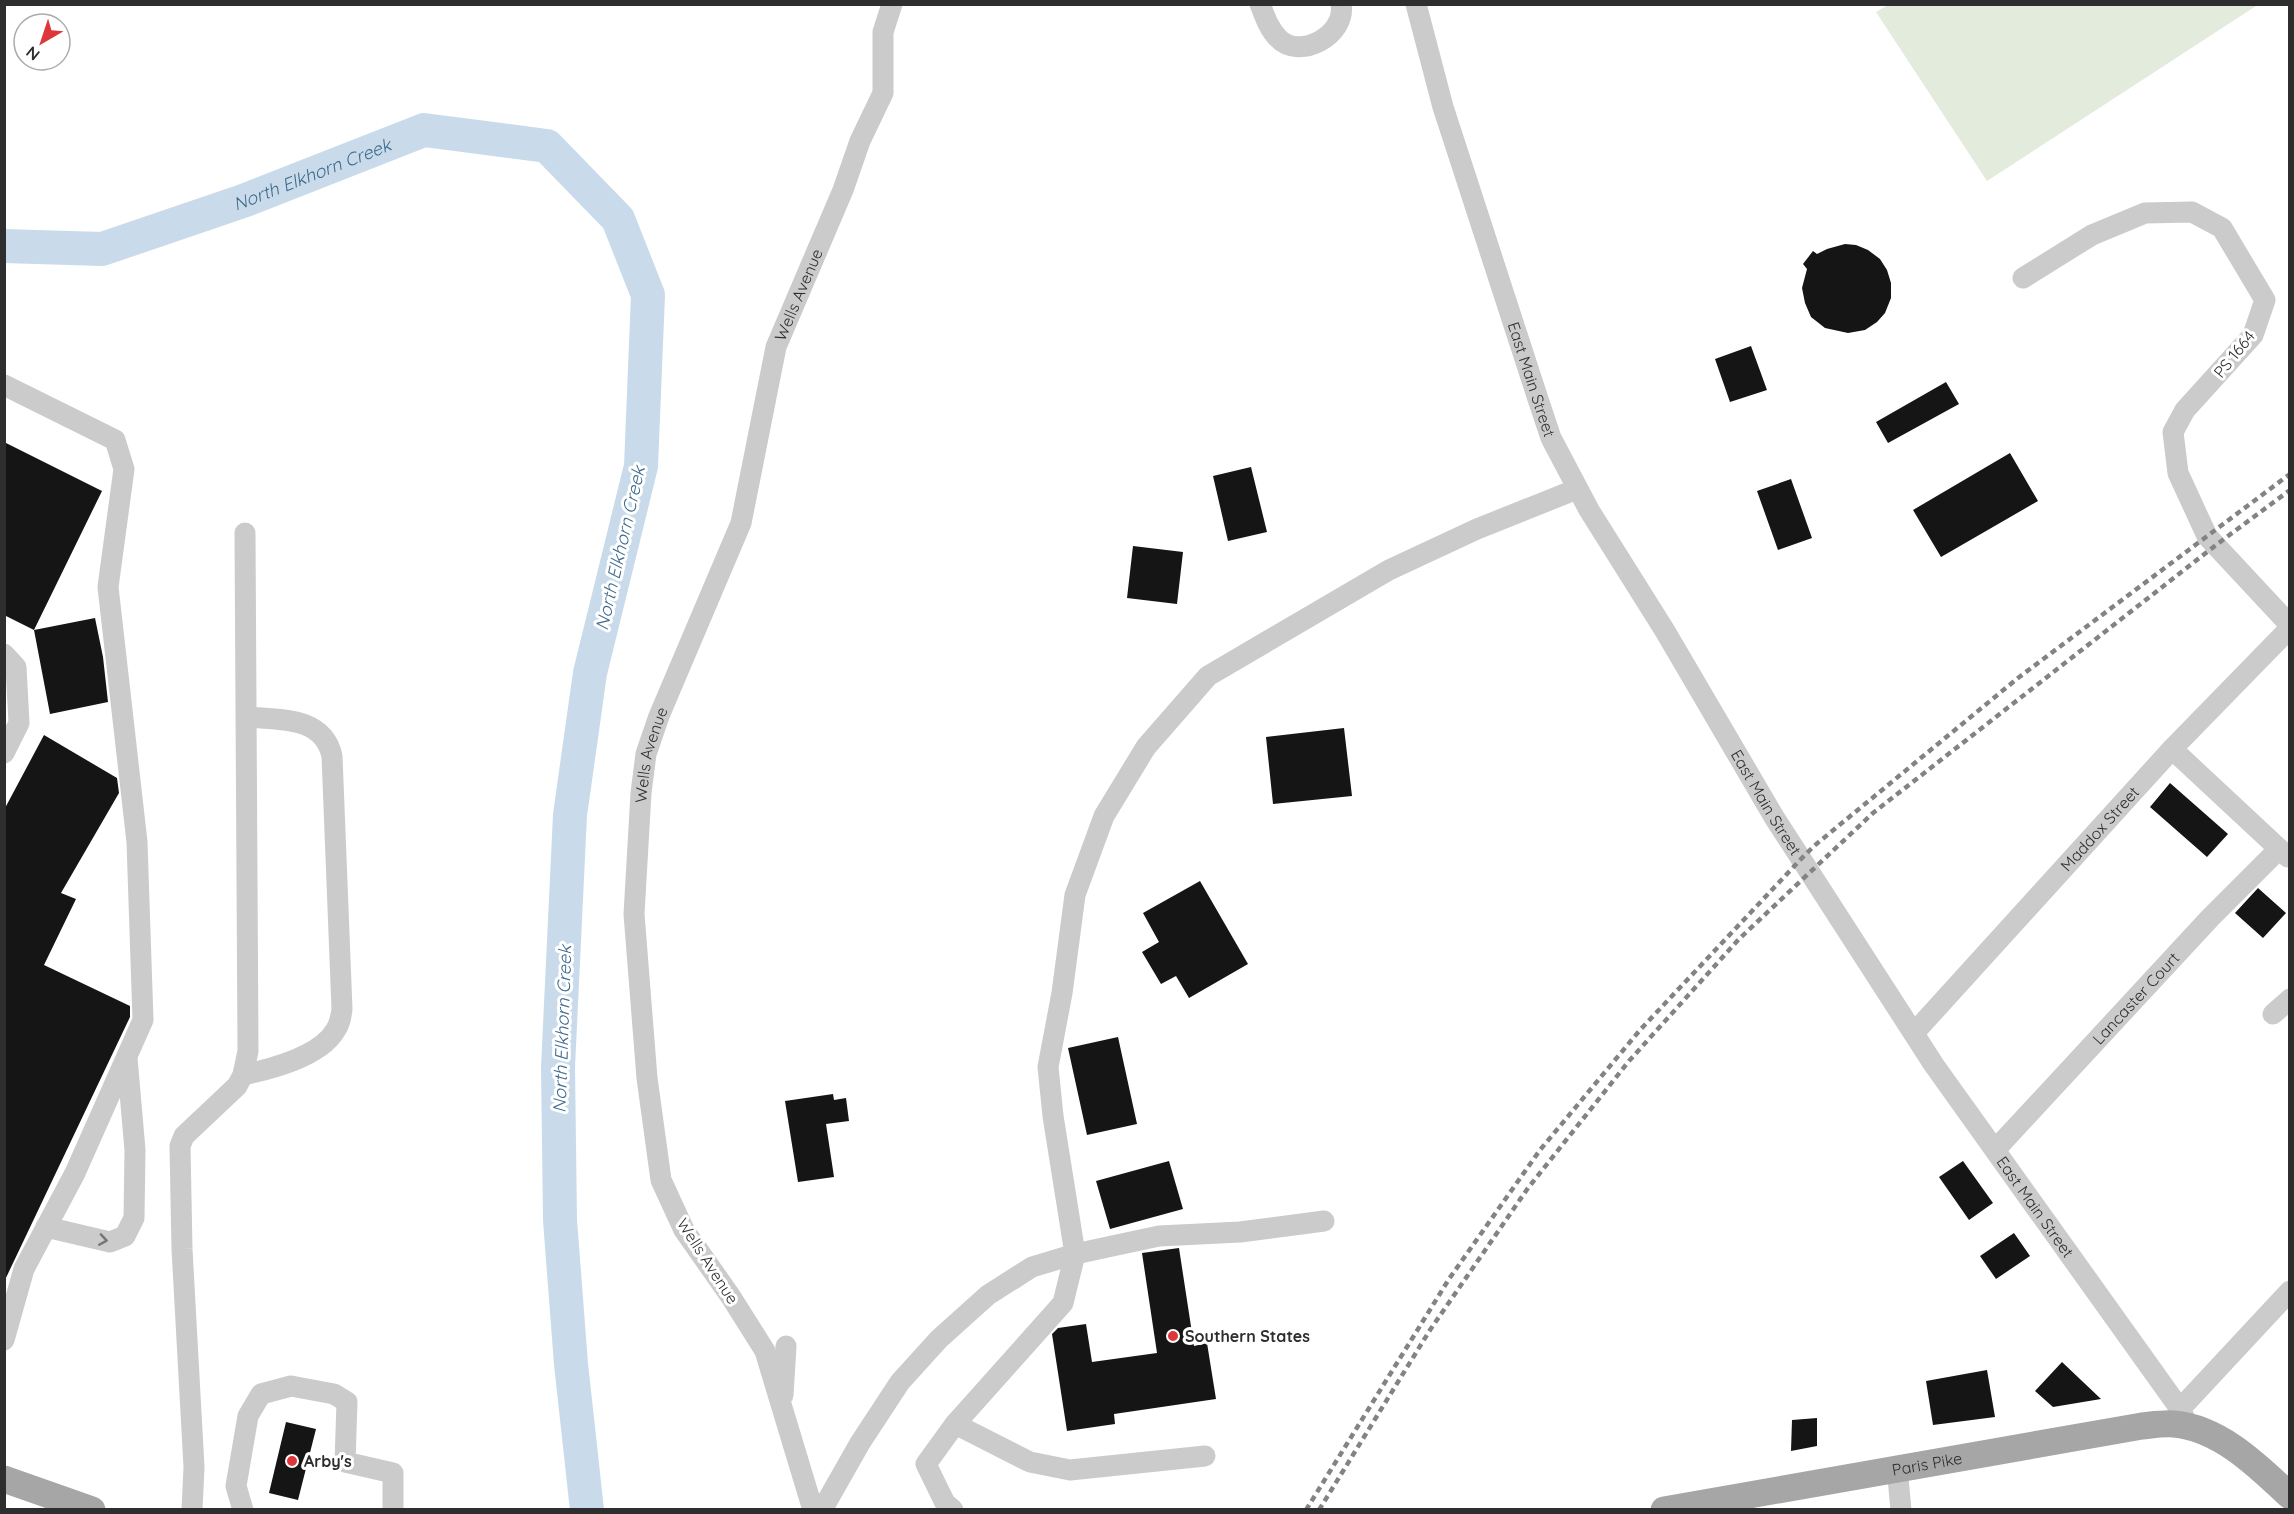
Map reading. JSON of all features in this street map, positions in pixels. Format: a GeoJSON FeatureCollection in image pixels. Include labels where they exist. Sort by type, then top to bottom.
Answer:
{"type":"FeatureCollection","features":[{"type":"Feature","properties":{"kind":"main road","name":"Paris Pike"},"geometry":{"type":"LineString","coordinates":[[1669,1509],[1743,1503],[1897,1467],[2142,1426],[2172,1424],[2184,1418]]}},
{"type":"Feature","properties":{"kind":"main road"},"geometry":{"type":"LineString","coordinates":[[2184,1418],[2225,1442],[2289,1496]]}},
{"type":"Feature","properties":{"kind":"main road"},"geometry":{"type":"LineString","coordinates":[[4,1479],[55,1503],[92,1509]]}},
{"type":"Feature","properties":{"kind":"street","name":"Wells Avenue"},"geometry":{"type":"LineString","coordinates":[[813,1509],[765,1352],[731,1297],[684,1230],[661,1180],[647,1078],[634,914],[641,793],[646,754],[659,716],[741,523],[777,347],[843,190],[860,141],[883,93],[883,32],[891,4]]}},
{"type":"Feature","properties":{"kind":"street"},"geometry":{"type":"LineString","coordinates":[[1260,4],[1267,24],[1279,41],[1311,46],[1328,37],[1339,24],[1341,4]]}},
{"type":"Feature","properties":{"kind":"street","name":"East Main Street"},"geometry":{"type":"LineString","coordinates":[[1416,4],[1443,107],[1538,399],[1551,438],[1577,489],[1617,557],[1665,631],[1774,817],[1914,1034],[2184,1418]]}},
{"type":"Feature","properties":{"kind":"street","name":"PS 1664"},"geometry":{"type":"LineString","coordinates":[[2023,278],[2092,235],[2145,213],[2192,212],[2222,228],[2265,300],[2253,335],[2185,410],[2173,432],[2178,472],[2207,536],[2289,626]]}},
{"type":"Feature","properties":{"kind":"street"},"geometry":{"type":"LineString","coordinates":[[4,385],[115,440],[124,469],[108,588],[138,842],[143,1020],[75,1173],[24,1269],[4,1340]]}},
{"type":"Feature","properties":{"kind":"street"},"geometry":{"type":"LineString","coordinates":[[953,1509],[945,1503],[926,1464],[955,1424],[1063,1303],[1075,1254],[1053,1116],[1048,1067],[1062,993],[1075,895],[1104,816],[1146,747],[1208,676],[1218,670],[1389,570],[1477,529],[1577,489]]}},
{"type":"Feature","properties":{"kind":"street"},"geometry":{"type":"LineString","coordinates":[[192,1509],[194,1467],[183,1260],[180,1146],[183,1136],[237,1086],[243,1076],[248,1051],[246,533]]}},
{"type":"Feature","properties":{"kind":"street","name":"Maddox Street"},"geometry":{"type":"LineString","coordinates":[[1914,1034],[2172,749],[2289,626]]}},
{"type":"Feature","properties":{"kind":"street"},"geometry":{"type":"LineString","coordinates":[[4,654],[16,667],[19,723],[4,753]]}},
{"type":"Feature","properties":{"kind":"street"},"geometry":{"type":"LineString","coordinates":[[243,1076],[277,1068],[319,1047],[336,1031],[342,1009],[330,745],[322,734],[309,724],[247,717]]}},
{"type":"Feature","properties":{"kind":"street"},"geometry":{"type":"LineString","coordinates":[[2172,749],[2284,854]]}},
{"type":"Feature","properties":{"kind":"street","name":"Lancaster Court"},"geometry":{"type":"LineString","coordinates":[[1995,1150],[2202,927],[2284,854]]}},
{"type":"Feature","properties":{"kind":"street"},"geometry":{"type":"LineString","coordinates":[[2273,1014],[2289,999]]}},
{"type":"Feature","properties":{"kind":"street"},"geometry":{"type":"LineString","coordinates":[[46,1227],[110,1242],[125,1236],[134,1218],[135,1150],[127,1057]]}},
{"type":"Feature","properties":{"kind":"street"},"geometry":{"type":"LineString","coordinates":[[822,1509],[860,1443],[900,1382],[939,1339],[988,1295],[1032,1267],[1075,1254],[1159,1236],[1240,1232],[1324,1221]]}},
{"type":"Feature","properties":{"kind":"street"},"geometry":{"type":"LineString","coordinates":[[2184,1418],[2289,1291]]}},
{"type":"Feature","properties":{"kind":"street"},"geometry":{"type":"LineString","coordinates":[[782,1407],[786,1346]]}},
{"type":"Feature","properties":{"kind":"street"},"geometry":{"type":"LineString","coordinates":[[243,1509],[236,1486],[248,1416],[261,1394],[291,1386],[334,1394],[347,1402],[345,1462],[393,1473],[393,1509]]}},
{"type":"Feature","properties":{"kind":"street"},"geometry":{"type":"LineString","coordinates":[[955,1424],[1030,1462],[1070,1470],[1205,1456]]}},
{"type":"Feature","properties":{"kind":"street"},"geometry":{"type":"LineString","coordinates":[[1897,1467],[1901,1509]]}},
{"type":"Feature","properties":{"kind":"green space"},"geometry":{"type":"Polygon","coordinates":[[[2255,4],[2256,6],[1987,181],[1876,12],[1888,5],[2255,4]]]}},
{"type":"Feature","properties":{"kind":"building"},"geometry":{"type":"Polygon","coordinates":[[[1845,244],[1856,245],[1868,250],[1880,259],[1891,283],[1891,298],[1885,313],[1865,330],[1848,333],[1825,328],[1811,317],[1802,288],[1807,269],[1803,264],[1813,251],[1817,254],[1845,244]]]}},
{"type":"Feature","properties":{"kind":"building"},"geometry":{"type":"Polygon","coordinates":[[[1751,346],[1767,390],[1730,402],[1715,359],[1751,346]]]}},
{"type":"Feature","properties":{"kind":"building"},"geometry":{"type":"Polygon","coordinates":[[[1946,382],[1959,404],[1888,443],[1876,422],[1946,382]]]}},
{"type":"Feature","properties":{"kind":"building"},"geometry":{"type":"Polygon","coordinates":[[[4,442],[102,491],[34,630],[4,615],[4,442]]]}},
{"type":"Feature","properties":{"kind":"building"},"geometry":{"type":"Polygon","coordinates":[[[2010,453],[2038,501],[1941,557],[1913,510],[2010,453]]]}},
{"type":"Feature","properties":{"kind":"building"},"geometry":{"type":"Polygon","coordinates":[[[1251,467],[1267,532],[1228,541],[1213,476],[1251,467]]]}},
{"type":"Feature","properties":{"kind":"building"},"geometry":{"type":"Polygon","coordinates":[[[1791,479],[1812,538],[1778,550],[1757,491],[1791,479]]]}},
{"type":"Feature","properties":{"kind":"building"},"geometry":{"type":"Polygon","coordinates":[[[1133,546],[1183,552],[1177,604],[1127,598],[1133,546]]]}},
{"type":"Feature","properties":{"kind":"building"},"geometry":{"type":"Polygon","coordinates":[[[95,618],[103,657],[108,702],[50,714],[34,630],[95,618]]]}},
{"type":"Feature","properties":{"kind":"building"},"geometry":{"type":"Polygon","coordinates":[[[1344,728],[1352,796],[1273,804],[1266,737],[1344,728]]]}},
{"type":"Feature","properties":{"kind":"building"},"geometry":{"type":"Polygon","coordinates":[[[44,735],[117,778],[119,793],[61,893],[76,899],[44,965],[130,1006],[130,1017],[4,1282],[4,810],[44,735]]]}},
{"type":"Feature","properties":{"kind":"building"},"geometry":{"type":"Polygon","coordinates":[[[2170,783],[2228,834],[2207,857],[2150,807],[2170,783]]]}},
{"type":"Feature","properties":{"kind":"building"},"geometry":{"type":"Polygon","coordinates":[[[1200,881],[1248,964],[1189,998],[1176,976],[1161,984],[1142,952],[1159,942],[1143,913],[1200,881]]]}},
{"type":"Feature","properties":{"kind":"building"},"geometry":{"type":"Polygon","coordinates":[[[2258,888],[2286,913],[2263,938],[2235,913],[2258,888]]]}},
{"type":"Feature","properties":{"kind":"building"},"geometry":{"type":"Polygon","coordinates":[[[1118,1037],[1137,1124],[1087,1135],[1068,1048],[1118,1037]]]}},
{"type":"Feature","properties":{"kind":"building"},"geometry":{"type":"Polygon","coordinates":[[[833,1094],[834,1100],[846,1098],[849,1121],[826,1124],[834,1177],[798,1182],[785,1101],[833,1094]]]}},
{"type":"Feature","properties":{"kind":"building"},"geometry":{"type":"Polygon","coordinates":[[[1169,1161],[1183,1209],[1110,1229],[1096,1181],[1169,1161]]]}},
{"type":"Feature","properties":{"kind":"building"},"geometry":{"type":"Polygon","coordinates":[[[1963,1161],[1993,1203],[1969,1220],[1939,1177],[1963,1161]]]}},
{"type":"Feature","properties":{"kind":"building"},"geometry":{"type":"Polygon","coordinates":[[[2014,1233],[2030,1256],[1996,1279],[1980,1256],[2014,1233]]]}},
{"type":"Feature","properties":{"kind":"building","name":"Southern States"},"geometry":{"type":"Polygon","coordinates":[[[1179,1248],[1194,1346],[1207,1343],[1216,1399],[1114,1414],[1115,1424],[1067,1431],[1052,1334],[1058,1328],[1086,1324],[1092,1362],[1157,1353],[1142,1253],[1179,1248]]]}},
{"type":"Feature","properties":{"kind":"building"},"geometry":{"type":"Polygon","coordinates":[[[2062,1362],[2101,1399],[2053,1407],[2035,1391],[2062,1362]]]}},
{"type":"Feature","properties":{"kind":"building"},"geometry":{"type":"Polygon","coordinates":[[[1987,1370],[1995,1417],[1933,1425],[1926,1381],[1987,1370]]]}},
{"type":"Feature","properties":{"kind":"building"},"geometry":{"type":"Polygon","coordinates":[[[1817,1418],[1817,1446],[1791,1451],[1792,1420],[1817,1418]]]}},
{"type":"Feature","properties":{"kind":"building","name":"Arby's"},"geometry":{"type":"Polygon","coordinates":[[[286,1422],[316,1429],[298,1500],[269,1493],[286,1422]]]}},
{"type":"Feature","properties":{"kind":"waterway","name":"North Elkhorn Creek"},"geometry":{"type":"LineString","coordinates":[[4,246],[102,249],[243,201],[424,130],[547,146],[618,219],[648,295],[641,466],[590,673],[570,815],[558,1067],[560,1220],[571,1364],[587,1510]]}},
{"type":"Feature","properties":{"kind":"railway"},"geometry":{"type":"LineString","coordinates":[[1306,1510],[1449,1279],[1540,1150],[1640,1030],[1801,859],[2018,678],[2290,474]]}},
{"type":"Feature","properties":{"kind":"railway"},"geometry":{"type":"LineString","coordinates":[[1319,1510],[1430,1330],[1528,1188],[1629,1061],[1739,939],[1873,813],[2216,545],[2290,490]]}},
{"type":"Feature","properties":{"kind":"place","name":"Southern States"},"geometry":{"type":"Point","coordinates":[1173,1336]}},
{"type":"Feature","properties":{"kind":"place","name":"Arby's"},"geometry":{"type":"Point","coordinates":[292,1461]}}]}
